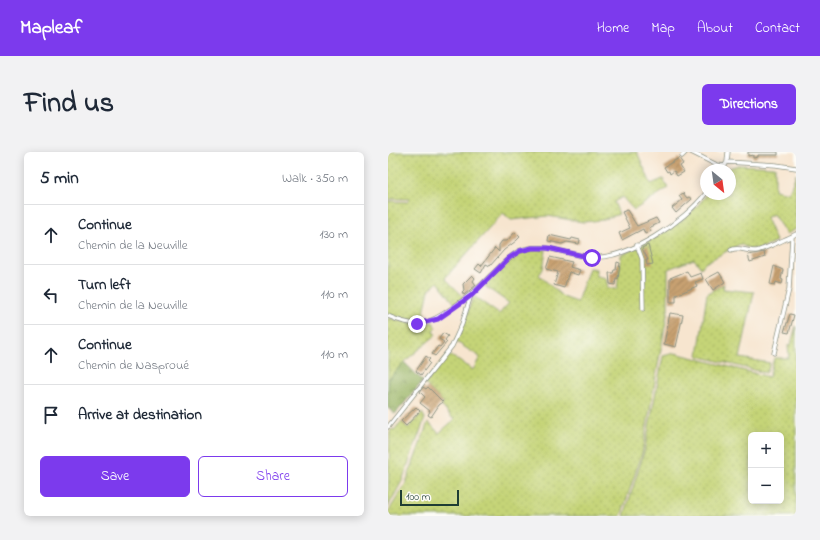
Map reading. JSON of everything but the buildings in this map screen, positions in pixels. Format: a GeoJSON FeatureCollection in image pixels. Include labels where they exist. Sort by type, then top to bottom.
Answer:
{"type":"FeatureCollection","features":[{"type":"Feature","properties":{"kind":"street"},"geometry":{"type":"LineString","coordinates":[[682,156],[686,152]]}},
{"type":"Feature","properties":{"kind":"street"},"geometry":{"type":"LineString","coordinates":[[691,152],[713,164]]}},
{"type":"Feature","properties":{"kind":"street"},"geometry":{"type":"LineString","coordinates":[[726,164],[728,152]]}},
{"type":"Feature","properties":{"kind":"street"},"geometry":{"type":"LineString","coordinates":[[736,164],[776,165],[796,168]]}},
{"type":"Feature","properties":{"kind":"street"},"geometry":{"type":"LineString","coordinates":[[388,316],[408,323],[430,322],[438,319],[472,295],[509,258],[527,249],[548,248],[592,258],[611,256],[637,245],[675,223],[701,200]]}},
{"type":"Feature","properties":{"kind":"street"},"geometry":{"type":"LineString","coordinates":[[731,250],[736,248],[753,251],[762,250],[794,235],[789,289],[774,353]]}},
{"type":"Feature","properties":{"kind":"street"},"geometry":{"type":"LineString","coordinates":[[637,245],[642,259],[643,308]]}},
{"type":"Feature","properties":{"kind":"street"},"geometry":{"type":"LineString","coordinates":[[388,427],[452,346],[462,324],[472,295]]}},
{"type":"Feature","properties":{"kind":"green space"},"geometry":{"type":"Polygon","coordinates":[[[388,152],[637,152],[651,184],[663,179],[668,188],[634,210],[622,197],[614,202],[619,214],[602,220],[583,222],[548,216],[511,220],[503,213],[445,278],[464,297],[455,304],[438,282],[429,290],[422,322],[414,322],[388,314],[388,201],[408,202],[410,199],[388,199],[388,152]]]}},
{"type":"Feature","properties":{"kind":"green space"},"geometry":{"type":"Polygon","coordinates":[[[736,166],[775,167],[775,190],[789,193],[796,174],[796,229],[786,234],[773,214],[766,218],[776,241],[771,244],[754,249],[740,244],[705,263],[701,268],[694,259],[668,269],[668,310],[642,453],[621,516],[388,516],[388,512],[405,485],[428,422],[439,433],[454,420],[441,405],[444,403],[425,384],[448,354],[473,370],[480,357],[455,341],[462,330],[472,300],[475,297],[499,314],[509,303],[485,285],[505,264],[511,258],[526,251],[546,250],[543,269],[539,275],[563,297],[577,302],[589,268],[596,269],[596,276],[606,278],[608,288],[617,289],[621,255],[668,230],[689,214],[702,200],[736,200],[736,166]]]}},
{"type":"Feature","properties":{"kind":"green space"},"geometry":{"type":"Polygon","coordinates":[[[724,284],[723,289],[754,292],[740,358],[770,363],[766,373],[698,356],[707,294],[724,284]]]}},
{"type":"Feature","properties":{"kind":"green space"},"geometry":{"type":"Polygon","coordinates":[[[388,318],[420,325],[433,322],[436,328],[433,331],[436,335],[404,362],[388,380],[388,318]]]}},
{"type":"Feature","properties":{"kind":"green space"},"geometry":{"type":"Polygon","coordinates":[[[796,326],[796,516],[624,516],[644,452],[663,356],[675,353],[769,377],[774,358],[789,358],[788,345],[791,344],[796,326]]]}},
{"type":"Feature","properties":{"kind":"green space"},"geometry":{"type":"Polygon","coordinates":[[[404,362],[423,381],[395,414],[388,408],[388,380],[404,362]]]}},
{"type":"Feature","properties":{"kind":"green space"},"geometry":{"type":"Polygon","coordinates":[[[422,413],[425,418],[402,481],[388,507],[390,431],[392,429],[394,430],[401,422],[408,428],[422,413]]]}},
{"type":"Feature","properties":{"kind":"route"},"geometry":{"type":"LineString","coordinates":[[417,324],[423,324],[438,319],[472,295],[509,258],[520,251],[536,247],[548,248],[592,258]]}}]}
